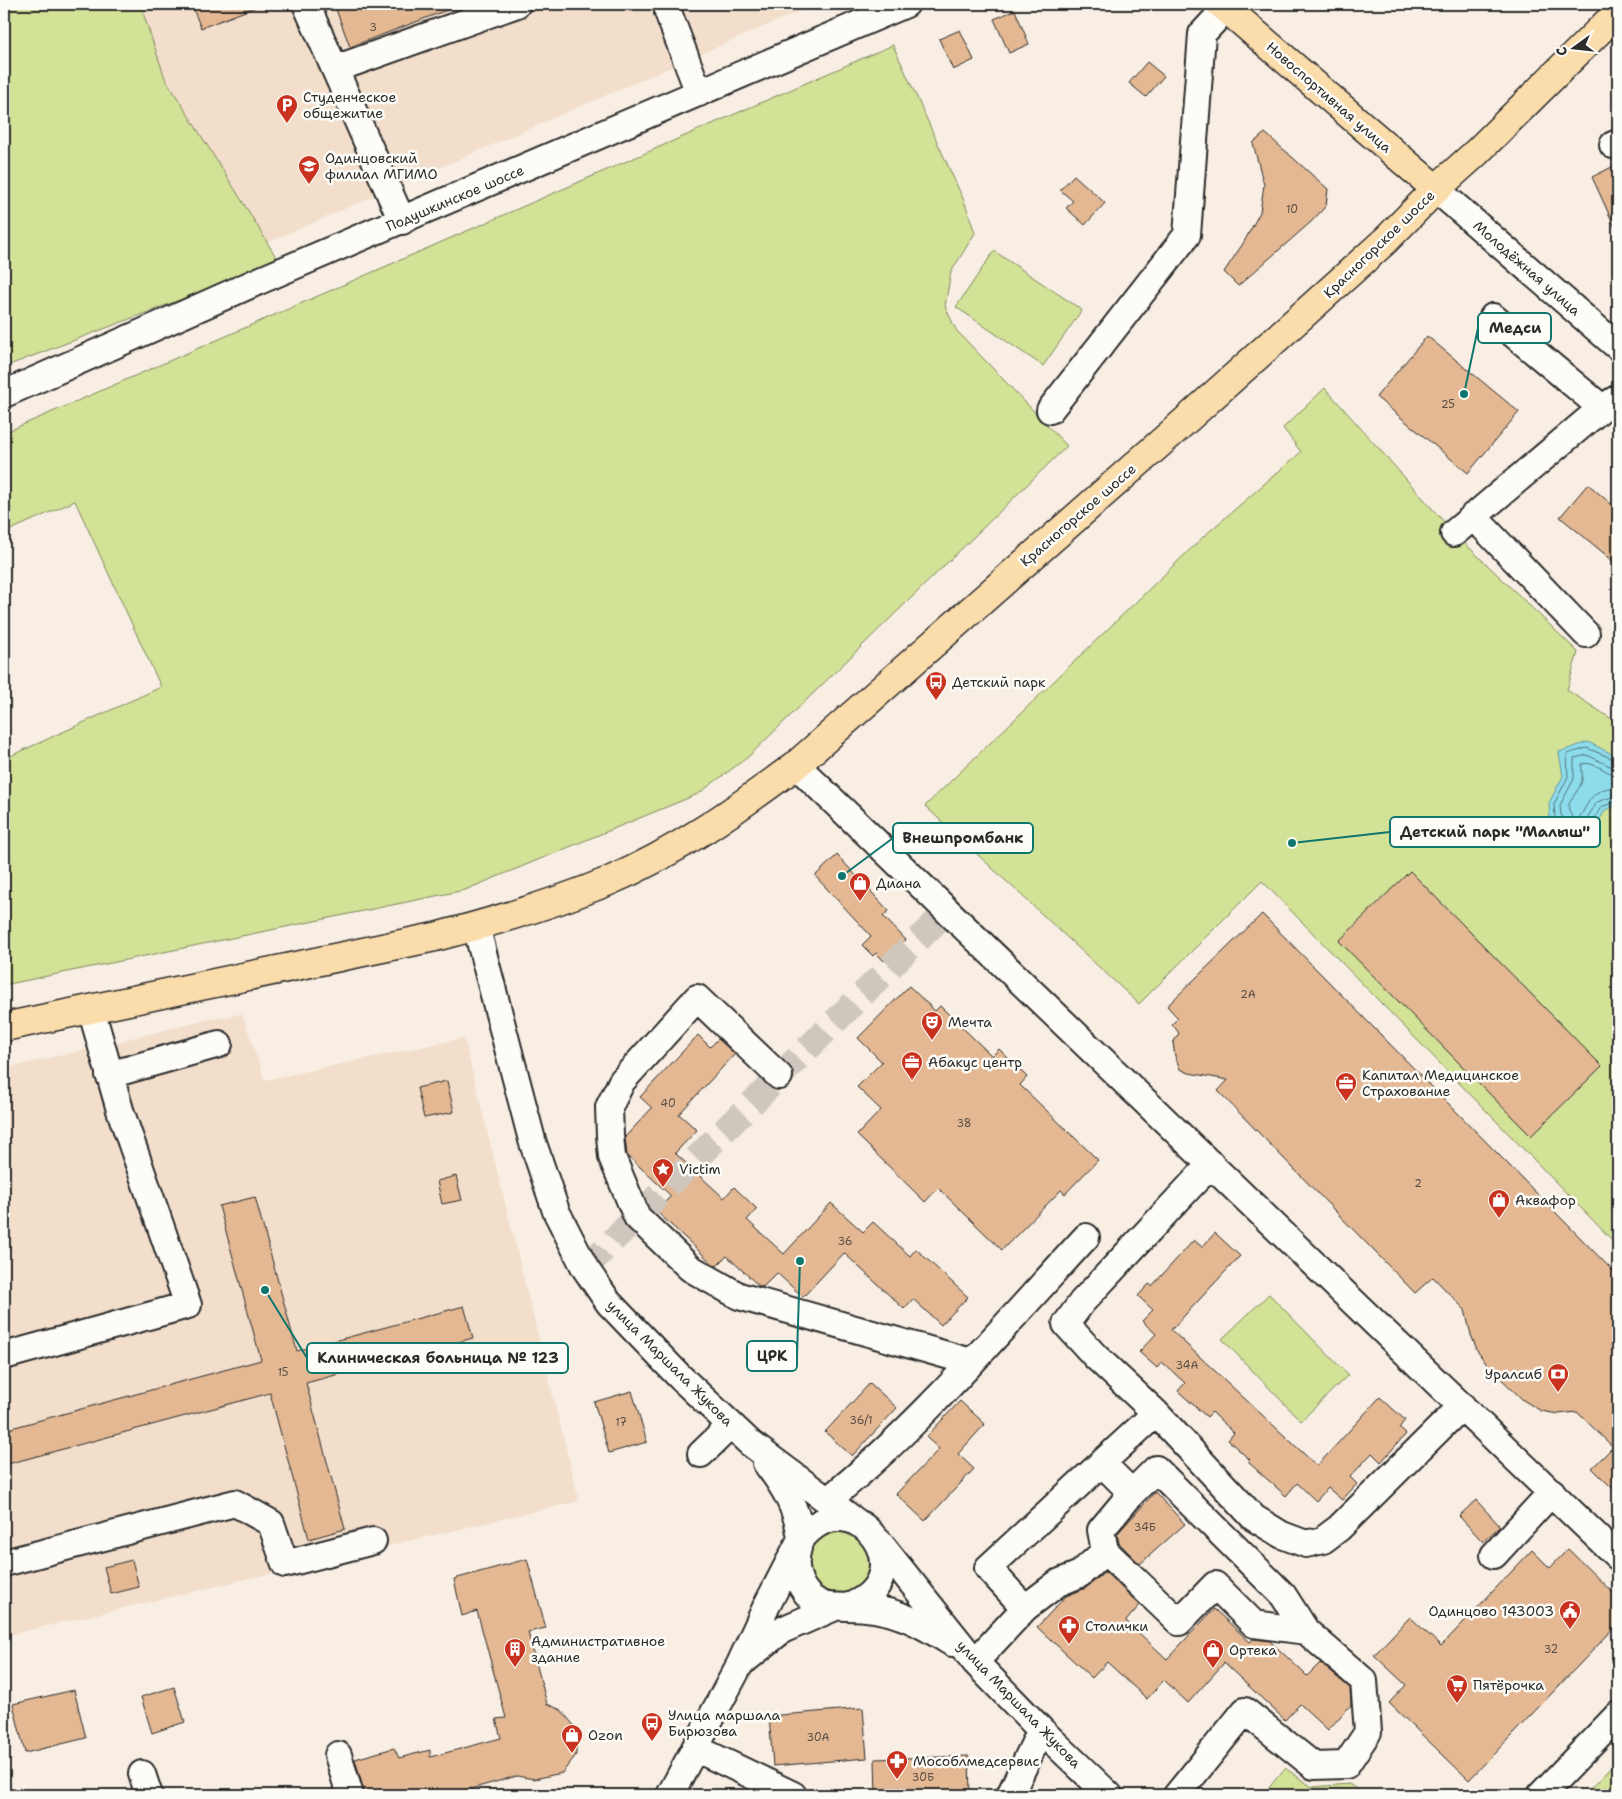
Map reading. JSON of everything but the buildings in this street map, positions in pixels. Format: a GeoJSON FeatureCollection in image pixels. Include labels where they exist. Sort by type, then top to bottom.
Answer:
{"type":"FeatureCollection","features":[{"type":"Feature","properties":{"kind":"main road","name":"Новоспортивная улица"},"geometry":{"type":"LineString","coordinates":[[1224,6],[1436,189]]}},
{"type":"Feature","properties":{"kind":"main road","name":"Красногорское шоссе"},"geometry":{"type":"LineString","coordinates":[[4,1027],[435,937],[476,926],[609,881],[692,838],[736,809],[796,765],[1174,431],[1386,240],[1618,12]]}},
{"type":"Feature","properties":{"kind":"street"},"geometry":{"type":"LineString","coordinates":[[306,4],[402,221]]}},
{"type":"Feature","properties":{"kind":"street"},"geometry":{"type":"LineString","coordinates":[[335,69],[517,4]]}},
{"type":"Feature","properties":{"kind":"street","name":"Подушкинское шоссе"},"geometry":{"type":"LineString","coordinates":[[4,394],[261,280],[906,4]]}},
{"type":"Feature","properties":{"kind":"street"},"geometry":{"type":"LineString","coordinates":[[1050,410],[1187,235],[1202,34],[1224,6]]}},
{"type":"Feature","properties":{"kind":"street"},"geometry":{"type":"LineString","coordinates":[[670,7],[699,93]]}},
{"type":"Feature","properties":{"kind":"street","name":"Молодёжная улица"},"geometry":{"type":"LineString","coordinates":[[1436,189],[1618,348]]}},
{"type":"Feature","properties":{"kind":"street"},"geometry":{"type":"LineString","coordinates":[[1493,317],[1610,403],[1463,525],[1586,634]]}},
{"type":"Feature","properties":{"kind":"street"},"geometry":{"type":"LineString","coordinates":[[796,765],[1618,1557]]}},
{"type":"Feature","properties":{"kind":"street","name":"улица Маршала Жукова"},"geometry":{"type":"LineString","coordinates":[[476,926],[532,1140],[556,1211],[585,1268],[609,1303],[680,1376],[750,1443],[868,1532],[970,1657],[1041,1730],[1109,1795]]}},
{"type":"Feature","properties":{"kind":"street"},"geometry":{"type":"LineString","coordinates":[[779,1076],[697,998],[622,1080],[609,1107],[612,1157],[637,1217],[690,1268],[739,1296],[971,1362]]}},
{"type":"Feature","properties":{"kind":"street"},"geometry":{"type":"LineString","coordinates":[[4,1356],[188,1305],[109,1075],[91,1009]]}},
{"type":"Feature","properties":{"kind":"street"},"geometry":{"type":"LineString","coordinates":[[109,1075],[219,1044]]}},
{"type":"Feature","properties":{"kind":"street"},"geometry":{"type":"LineString","coordinates":[[1211,1164],[1082,1302],[1066,1324],[1096,1356],[1156,1413],[1254,1518],[1282,1535],[1306,1544],[1323,1540],[1339,1528],[1462,1406]]}},
{"type":"Feature","properties":{"kind":"street"},"geometry":{"type":"LineString","coordinates":[[828,1500],[867,1467],[917,1418],[1086,1237]]}},
{"type":"Feature","properties":{"kind":"street"},"geometry":{"type":"LineString","coordinates":[[1025,1608],[988,1568],[1156,1413]]}},
{"type":"Feature","properties":{"kind":"street"},"geometry":{"type":"LineString","coordinates":[[701,1454],[731,1425]]}},
{"type":"Feature","properties":{"kind":"street"},"geometry":{"type":"LineString","coordinates":[[750,1443],[777,1477],[796,1512],[800,1542],[795,1556],[795,1568],[801,1585],[813,1599],[824,1605],[874,1609],[900,1616],[926,1627],[970,1657],[1025,1608],[1058,1583],[1080,1574],[1105,1551]]}},
{"type":"Feature","properties":{"kind":"street"},"geometry":{"type":"LineString","coordinates":[[1102,1463],[1132,1493]]}},
{"type":"Feature","properties":{"kind":"street"},"geometry":{"type":"LineString","coordinates":[[1177,1795],[1245,1711],[1314,1766],[1346,1765],[1368,1732],[1364,1681],[1306,1631],[1283,1595],[1156,1469],[1100,1530],[1105,1551],[1179,1622],[1215,1585],[1254,1624],[1306,1631]]}},
{"type":"Feature","properties":{"kind":"street"},"geometry":{"type":"LineString","coordinates":[[1494,1555],[1552,1492]]}},
{"type":"Feature","properties":{"kind":"street"},"geometry":{"type":"LineString","coordinates":[[4,1563],[235,1503],[271,1522],[285,1564],[373,1541]]}},
{"type":"Feature","properties":{"kind":"street"},"geometry":{"type":"LineString","coordinates":[[670,1795],[740,1664],[767,1605],[800,1542],[808,1531],[827,1520],[844,1519],[868,1532],[882,1551],[883,1563],[882,1575],[877,1586],[869,1596],[859,1602],[782,1630],[740,1664]]}},
{"type":"Feature","properties":{"kind":"street"},"geometry":{"type":"LineString","coordinates":[[1540,1795],[1618,1715]]}},
{"type":"Feature","properties":{"kind":"street"},"geometry":{"type":"LineString","coordinates":[[1010,1795],[1041,1730]]}},
{"type":"Feature","properties":{"kind":"street"},"geometry":{"type":"LineString","coordinates":[[695,1748],[793,1795]]}},
{"type":"Feature","properties":{"kind":"street"},"geometry":{"type":"LineString","coordinates":[[338,1755],[350,1795]]}},
{"type":"Feature","properties":{"kind":"shaded area","name":"Одинцовский филиал МГИМО"},"geometry":{"type":"Polygon","coordinates":[[[131,4],[816,4],[257,247],[178,122],[131,4]]]}},
{"type":"Feature","properties":{"kind":"shaded area"},"geometry":{"type":"Polygon","coordinates":[[[242,1014],[265,1080],[464,1038],[579,1501],[4,1636],[4,1069],[211,1019],[242,1014]]]}},
{"type":"Feature","properties":{"kind":"green space"},"geometry":{"type":"Polygon","coordinates":[[[4,4],[140,4],[165,78],[279,262],[4,367],[4,4]]]}},
{"type":"Feature","properties":{"kind":"green space"},"geometry":{"type":"Polygon","coordinates":[[[893,45],[965,203],[975,233],[951,272],[945,306],[956,330],[1067,446],[748,757],[698,794],[465,890],[4,985],[4,759],[161,687],[75,501],[4,533],[4,433],[893,45]]]}},
{"type":"Feature","properties":{"kind":"green space"},"geometry":{"type":"Polygon","coordinates":[[[994,251],[1082,310],[1043,366],[956,307],[994,251]]]}},
{"type":"Feature","properties":{"kind":"green space"},"geometry":{"type":"Polygon","coordinates":[[[1325,388],[1454,533],[1578,652],[1567,690],[1618,723],[1618,1246],[1262,881],[1139,1004],[925,806],[1203,537],[1301,452],[1283,428],[1325,388]]]}},
{"type":"Feature","properties":{"kind":"green space"},"geometry":{"type":"Polygon","coordinates":[[[1269,1294],[1348,1375],[1301,1421],[1222,1339],[1269,1294]]]}},
{"type":"Feature","properties":{"kind":"green space"},"geometry":{"type":"Polygon","coordinates":[[[839,1531],[856,1536],[861,1540],[865,1545],[870,1562],[865,1579],[861,1584],[856,1588],[839,1593],[822,1588],[817,1584],[813,1579],[808,1562],[813,1545],[817,1540],[822,1536],[839,1531]]]}},
{"type":"Feature","properties":{"kind":"green space"},"geometry":{"type":"Polygon","coordinates":[[[1618,1761],[1618,1795],[1585,1795],[1618,1761]]]}},
{"type":"Feature","properties":{"kind":"green space"},"geometry":{"type":"Polygon","coordinates":[[[1285,1768],[1312,1787],[1349,1784],[1365,1795],[1263,1795],[1285,1768]]]}},
{"type":"Feature","properties":{"kind":"water"},"geometry":{"type":"Polygon","coordinates":[[[1588,742],[1618,757],[1618,805],[1605,810],[1589,840],[1583,843],[1566,838],[1550,821],[1549,803],[1563,776],[1559,752],[1588,742]]]}},
{"type":"Feature","properties":{"kind":"tunnel"},"geometry":{"type":"LineString","coordinates":[[585,1268],[947,911]]}},
{"type":"Feature","properties":{"kind":"place","name":"Студенческое общежитие"},"geometry":{"type":"Point","coordinates":[287,124]}},
{"type":"Feature","properties":{"kind":"place","name":"Одинцовский филиал МГИМО"},"geometry":{"type":"Point","coordinates":[309,185]}},
{"type":"Feature","properties":{"kind":"place","name":"Медси"},"geometry":{"type":"Point","coordinates":[1464,394]}},
{"type":"Feature","properties":{"kind":"place","name":"Детский парк"},"geometry":{"type":"Point","coordinates":[936,701]}},
{"type":"Feature","properties":{"kind":"place","name":"Детский парк \"Малыш\""},"geometry":{"type":"Point","coordinates":[1292,843]}},
{"type":"Feature","properties":{"kind":"place","name":"Внешпромбанк"},"geometry":{"type":"Point","coordinates":[842,876]}},
{"type":"Feature","properties":{"kind":"place","name":"Диана"},"geometry":{"type":"Point","coordinates":[860,902]}},
{"type":"Feature","properties":{"kind":"place","name":"Мечта"},"geometry":{"type":"Point","coordinates":[932,1041]}},
{"type":"Feature","properties":{"kind":"place","name":"Абакус центр"},"geometry":{"type":"Point","coordinates":[912,1081]}},
{"type":"Feature","properties":{"kind":"place","name":"Капитал Медицинское Страхование"},"geometry":{"type":"Point","coordinates":[1346,1102]}},
{"type":"Feature","properties":{"kind":"place","name":"Victim"},"geometry":{"type":"Point","coordinates":[663,1188]}},
{"type":"Feature","properties":{"kind":"place","name":"Аквафор"},"geometry":{"type":"Point","coordinates":[1499,1219]}},
{"type":"Feature","properties":{"kind":"place","name":"ЦРК"},"geometry":{"type":"Point","coordinates":[800,1261]}},
{"type":"Feature","properties":{"kind":"place","name":"Клиническая больница № 123"},"geometry":{"type":"Point","coordinates":[265,1290]}},
{"type":"Feature","properties":{"kind":"place","name":"Уралсиб"},"geometry":{"type":"Point","coordinates":[1558,1393]}},
{"type":"Feature","properties":{"kind":"place","name":"Одинцово 143003"},"geometry":{"type":"Point","coordinates":[1570,1630]}},
{"type":"Feature","properties":{"kind":"place","name":"Столички"},"geometry":{"type":"Point","coordinates":[1069,1645]}},
{"type":"Feature","properties":{"kind":"place","name":"Административное здание"},"geometry":{"type":"Point","coordinates":[515,1668]}},
{"type":"Feature","properties":{"kind":"place","name":"Ортека"},"geometry":{"type":"Point","coordinates":[1213,1669]}},
{"type":"Feature","properties":{"kind":"place","name":"Пятёрочка"},"geometry":{"type":"Point","coordinates":[1457,1704]}},
{"type":"Feature","properties":{"kind":"place","name":"Улица маршала Бирюзова"},"geometry":{"type":"Point","coordinates":[652,1742]}},
{"type":"Feature","properties":{"kind":"place","name":"Ozon"},"geometry":{"type":"Point","coordinates":[572,1754]}},
{"type":"Feature","properties":{"kind":"place","name":"Мособлмедсервис"},"geometry":{"type":"Point","coordinates":[897,1780]}}]}
